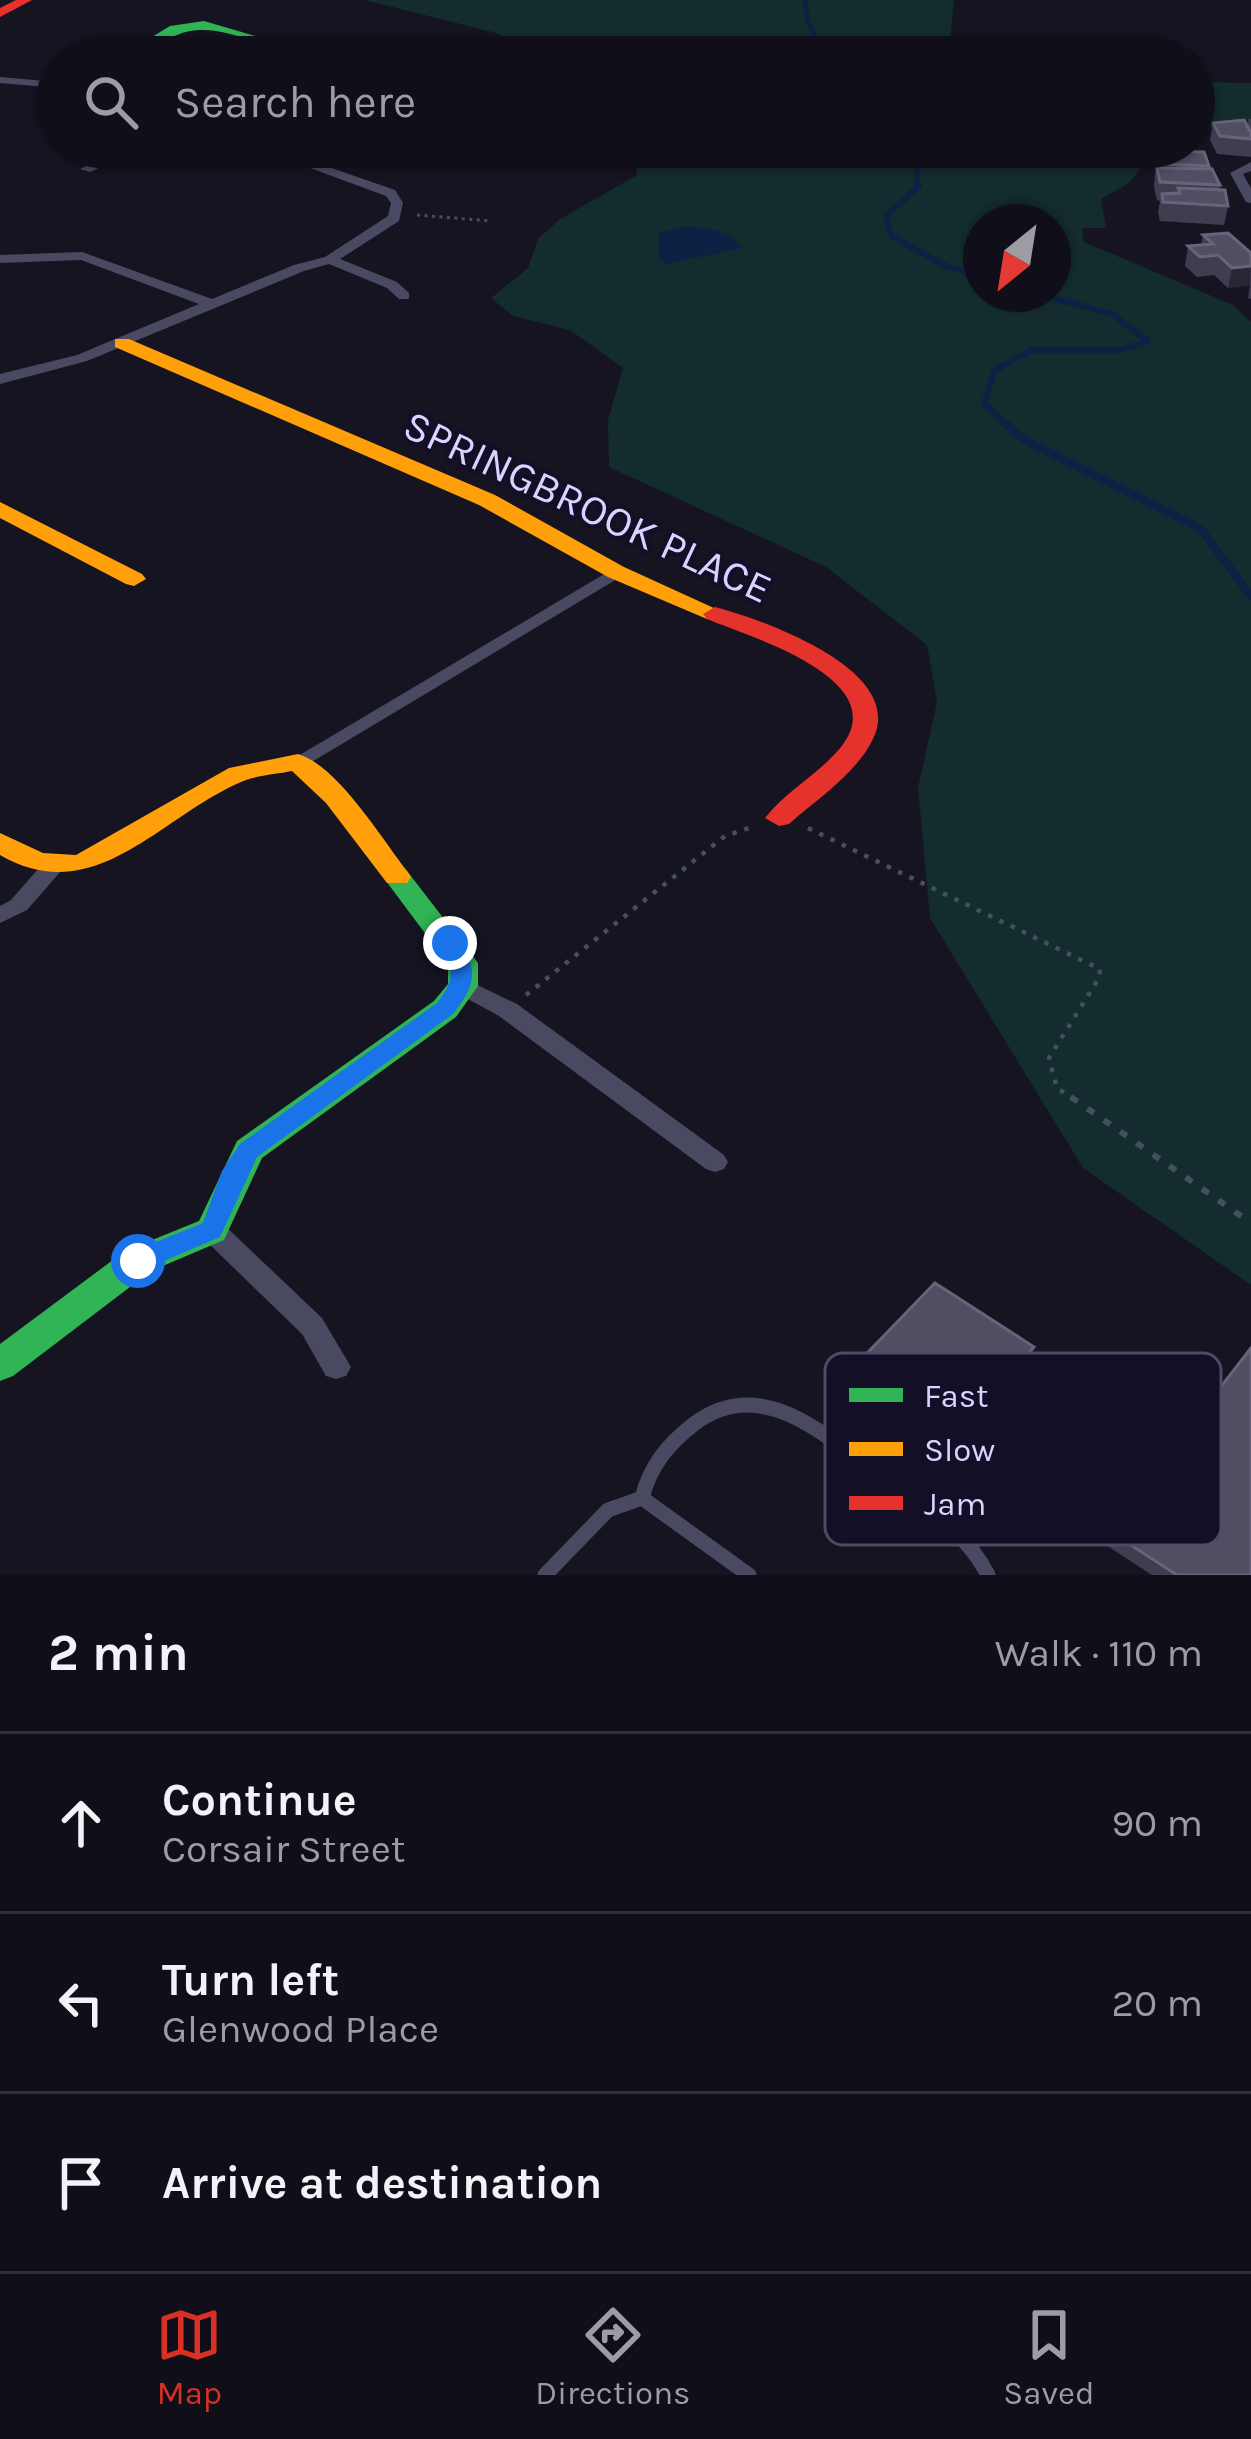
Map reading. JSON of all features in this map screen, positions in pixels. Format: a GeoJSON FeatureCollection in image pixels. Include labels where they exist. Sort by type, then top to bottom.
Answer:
{"type":"FeatureCollection","features":[{"type":"Feature","properties":{"kind":"street"},"geometry":{"type":"LineString","coordinates":[[0,13],[26,0]]}},
{"type":"Feature","properties":{"kind":"street"},"geometry":{"type":"LineString","coordinates":[[161,36],[175,28],[204,25],[241,36]]}},
{"type":"Feature","properties":{"kind":"street"},"geometry":{"type":"LineString","coordinates":[[0,80],[36,83]]}},
{"type":"Feature","properties":{"kind":"street"},"geometry":{"type":"LineString","coordinates":[[1251,166],[1236,173],[1251,199]]}},
{"type":"Feature","properties":{"kind":"street"},"geometry":{"type":"LineString","coordinates":[[0,379],[122,343],[330,260],[394,218],[397,203],[391,194],[318,168]]}},
{"type":"Feature","properties":{"kind":"street"},"geometry":{"type":"LineString","coordinates":[[0,259],[82,256],[212,304]]}},
{"type":"Feature","properties":{"kind":"street"},"geometry":{"type":"LineString","coordinates":[[330,260],[392,285],[404,296]]}},
{"type":"Feature","properties":{"kind":"street","name":"SPRINGBROOK PLACE"},"geometry":{"type":"LineString","coordinates":[[122,343],[487,500],[616,572],[814,656],[849,676],[865,698],[864,734],[846,757],[778,818]]}},
{"type":"Feature","properties":{"kind":"street"},"geometry":{"type":"LineString","coordinates":[[0,509],[134,579]]}},
{"type":"Feature","properties":{"kind":"street"},"geometry":{"type":"LineString","coordinates":[[0,842],[26,860],[53,866],[82,863],[238,774],[298,762],[616,572]]}},
{"type":"Feature","properties":{"kind":"street"},"geometry":{"type":"LineString","coordinates":[[0,1365],[138,1261],[212,1230],[235,1171],[249,1150],[445,1009],[463,986],[463,963],[450,943],[335,797],[298,762]]}},
{"type":"Feature","properties":{"kind":"street"},"geometry":{"type":"LineString","coordinates":[[0,916],[19,905],[53,866]]}},
{"type":"Feature","properties":{"kind":"street"},"geometry":{"type":"LineString","coordinates":[[463,986],[508,1010],[715,1162]]}},
{"type":"Feature","properties":{"kind":"street"},"geometry":{"type":"LineString","coordinates":[[212,1230],[312,1326],[336,1367]]}},
{"type":"Feature","properties":{"kind":"lane"},"geometry":{"type":"LineString","coordinates":[[642,1498],[649,1465],[708,1408],[738,1401],[782,1406],[825,1437]]}},
{"type":"Feature","properties":{"kind":"lane"},"geometry":{"type":"LineString","coordinates":[[544,1575],[608,1510],[642,1498]]}},
{"type":"Feature","properties":{"kind":"lane"},"geometry":{"type":"LineString","coordinates":[[642,1498],[749,1575]]}},
{"type":"Feature","properties":{"kind":"lane"},"geometry":{"type":"LineString","coordinates":[[973,1545],[988,1575]]}},
{"type":"Feature","properties":{"kind":"path"},"geometry":{"type":"LineString","coordinates":[[411,214],[491,221]]}},
{"type":"Feature","properties":{"kind":"path"},"geometry":{"type":"LineString","coordinates":[[508,1010],[725,836],[778,818],[832,837],[1100,969],[1100,978],[1049,1058],[1057,1088],[1251,1223]]}},
{"type":"Feature","properties":{"kind":"green space"},"geometry":{"type":"Polygon","coordinates":[[[365,0],[954,0],[950,36],[496,33],[365,0]]]}},
{"type":"Feature","properties":{"kind":"green space"},"geometry":{"type":"Polygon","coordinates":[[[1215,82],[1251,83],[1251,126],[1215,129],[1215,82]]]}},
{"type":"Feature","properties":{"kind":"green space"},"geometry":{"type":"Polygon","coordinates":[[[636,168],[1141,168],[1129,183],[1101,199],[1106,228],[1082,228],[1084,242],[1233,305],[1251,322],[1251,1285],[1083,1168],[930,918],[918,788],[937,702],[927,645],[826,567],[609,467],[608,420],[623,368],[570,330],[513,316],[491,298],[528,268],[538,239],[560,219],[637,175],[636,168]]]}},
{"type":"Feature","properties":{"kind":"water"},"geometry":{"type":"Polygon","coordinates":[[[681,227],[723,233],[742,248],[666,264],[659,259],[659,233],[681,227]]]}},
{"type":"Feature","properties":{"kind":"building"},"geometry":{"type":"Polygon","coordinates":[[[1244,120],[1251,139],[1220,136],[1215,123],[1244,120]]]}},
{"type":"Feature","properties":{"kind":"building"},"geometry":{"type":"Polygon","coordinates":[[[1157,168],[1212,169],[1220,185],[1160,182],[1157,168]]]}},
{"type":"Feature","properties":{"kind":"building"},"geometry":{"type":"Polygon","coordinates":[[[1178,188],[1225,190],[1228,206],[1163,202],[1162,194],[1180,193],[1178,188]]]}},
{"type":"Feature","properties":{"kind":"building"},"geometry":{"type":"Polygon","coordinates":[[[1228,233],[1251,253],[1251,266],[1232,268],[1218,255],[1200,257],[1188,246],[1213,244],[1203,235],[1228,233]]]}},
{"type":"Feature","properties":{"kind":"building"},"geometry":{"type":"Polygon","coordinates":[[[935,1283],[1034,1347],[1029,1353],[867,1353],[935,1283]]]}},
{"type":"Feature","properties":{"kind":"building"},"geometry":{"type":"Polygon","coordinates":[[[1251,1348],[1251,1575],[1177,1575],[1131,1545],[1221,1545],[1221,1387],[1251,1348]]]}},
{"type":"Feature","properties":{"kind":"waterway"},"geometry":{"type":"LineString","coordinates":[[805,0],[815,36]]}},
{"type":"Feature","properties":{"kind":"waterway"},"geometry":{"type":"LineString","coordinates":[[916,189],[918,168]]}},
{"type":"Feature","properties":{"kind":"waterway"},"geometry":{"type":"LineString","coordinates":[[916,189],[919,186]]}},
{"type":"Feature","properties":{"kind":"waterway"},"geometry":{"type":"LineString","coordinates":[[916,189],[886,216],[891,236],[963,271]]}},
{"type":"Feature","properties":{"kind":"waterway"},"geometry":{"type":"LineString","coordinates":[[1007,425],[984,404],[995,370],[1032,350],[1121,350],[1148,341],[1112,314],[1071,303]]}},
{"type":"Feature","properties":{"kind":"waterway"},"geometry":{"type":"LineString","coordinates":[[1004,422],[1023,439],[1200,528],[1251,596]]}},
{"type":"Feature","properties":{"kind":"traffic: fast"},"geometry":{"type":"LineString","coordinates":[[163,36],[175,29],[204,25],[241,36]]}},
{"type":"Feature","properties":{"kind":"traffic: fast"},"geometry":{"type":"LineString","coordinates":[[0,1365],[138,1261],[212,1230],[249,1150],[445,1009],[463,986],[463,963],[397,877]]}},
{"type":"Feature","properties":{"kind":"traffic: slow"},"geometry":{"type":"LineString","coordinates":[[122,343],[487,500],[616,572],[715,614]]}},
{"type":"Feature","properties":{"kind":"traffic: slow"},"geometry":{"type":"LineString","coordinates":[[0,509],[134,579]]}},
{"type":"Feature","properties":{"kind":"traffic: slow"},"geometry":{"type":"LineString","coordinates":[[0,842],[39,862],[82,863],[238,774],[298,762],[336,797],[397,877]]}},
{"type":"Feature","properties":{"kind":"traffic: jam"},"geometry":{"type":"LineString","coordinates":[[0,13],[26,0]]}},
{"type":"Feature","properties":{"kind":"traffic: jam"},"geometry":{"type":"LineString","coordinates":[[715,614],[819,658],[861,694],[868,715],[860,739],[843,761],[779,818]]}},
{"type":"Feature","properties":{"kind":"route"},"geometry":{"type":"LineString","coordinates":[[138,1261],[212,1230],[235,1171],[249,1150],[445,1009],[463,986],[463,963],[450,943]]}}]}
